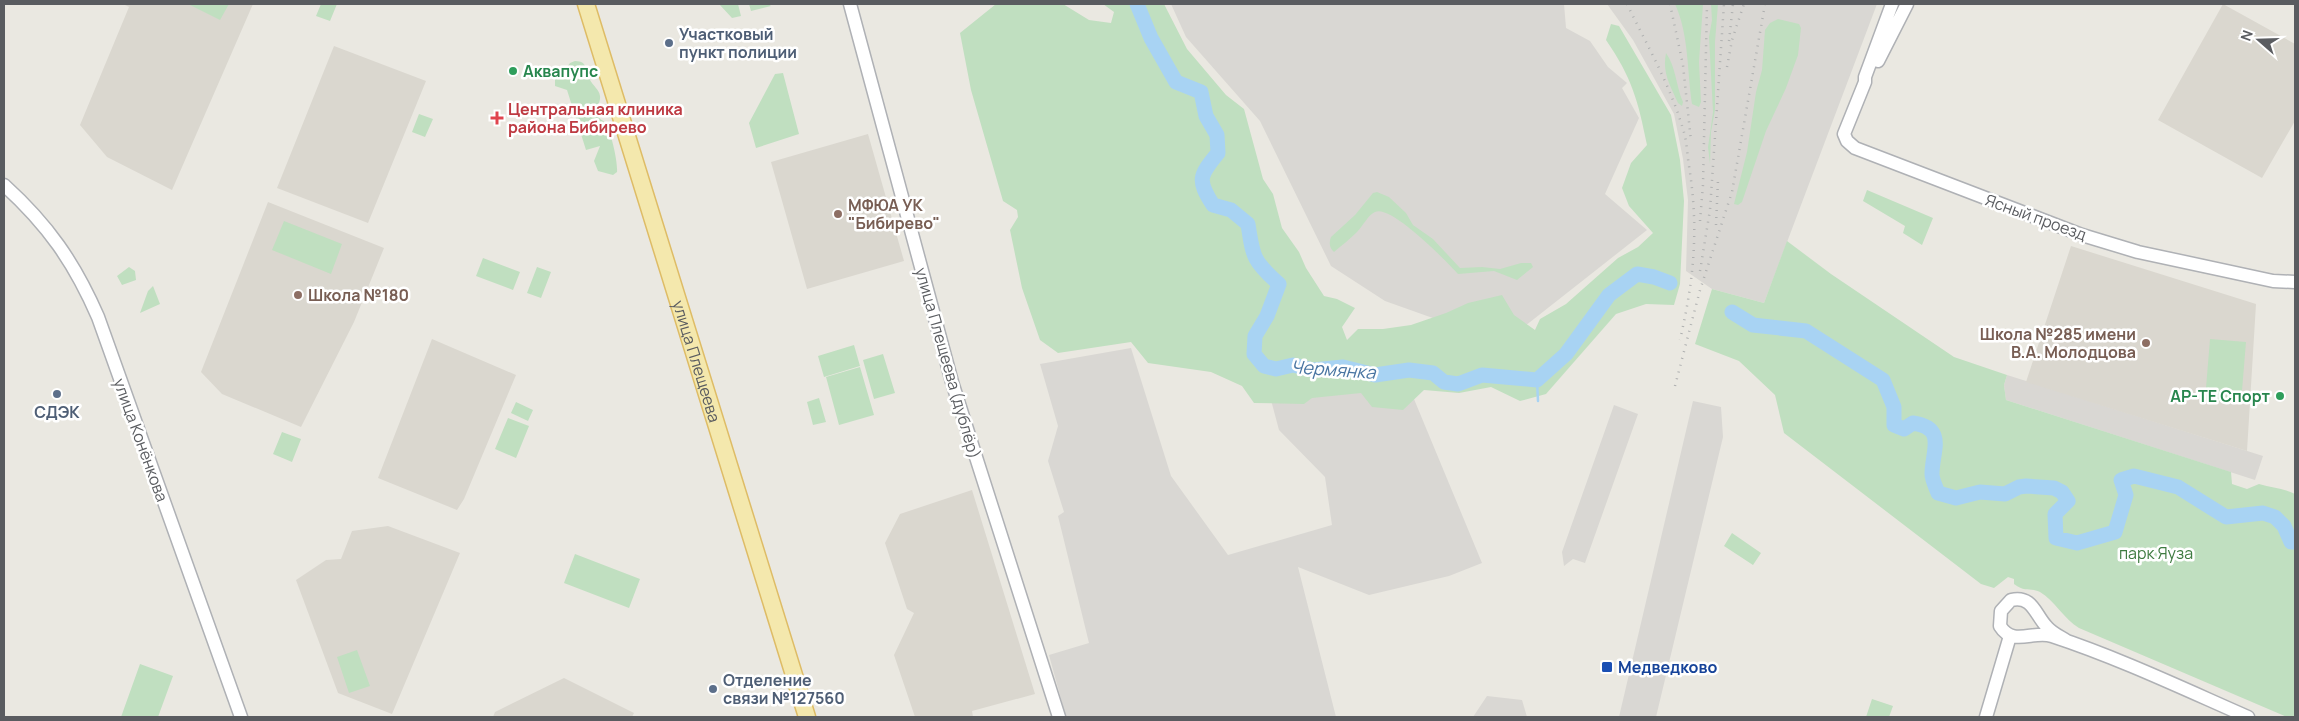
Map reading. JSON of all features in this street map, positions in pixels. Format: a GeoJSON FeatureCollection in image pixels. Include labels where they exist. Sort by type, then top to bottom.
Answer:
{"type":"FeatureCollection","features":[{"type":"Feature","properties":{"kind":"main road","name":"улица Плещеева"},"geometry":{"type":"LineString","coordinates":[[586,4],[807,717]]}},
{"type":"Feature","properties":{"kind":"street","name":"улица Плещеева (дублёр)"},"geometry":{"type":"LineString","coordinates":[[850,4],[955,390],[1059,717]]}},
{"type":"Feature","properties":{"kind":"street"},"geometry":{"type":"LineString","coordinates":[[1865,82],[1865,77],[1892,4]]}},
{"type":"Feature","properties":{"kind":"street"},"geometry":{"type":"LineString","coordinates":[[1865,82],[1869,80],[1907,4]]}},
{"type":"Feature","properties":{"kind":"street","name":"Ясный проезд"},"geometry":{"type":"LineString","coordinates":[[1865,82],[1844,134],[1847,141],[1855,148],[2082,235],[2138,252],[2273,282],[2295,282]]}},
{"type":"Feature","properties":{"kind":"street","name":"улица Конёнкова"},"geometry":{"type":"LineString","coordinates":[[4,185],[26,205],[54,238],[83,282],[98,317],[241,717]]}},
{"type":"Feature","properties":{"kind":"street"},"geometry":{"type":"LineString","coordinates":[[2068,641],[2048,629],[2034,607],[2026,600],[2016,599],[2007,603],[2001,611],[1999,621],[2003,630],[2010,636],[2021,638],[2030,634],[2046,634],[2068,641],[2248,717]]}},
{"type":"Feature","properties":{"kind":"street"},"geometry":{"type":"LineString","coordinates":[[2030,634],[2037,626],[2038,616]]}},
{"type":"Feature","properties":{"kind":"street"},"geometry":{"type":"LineString","coordinates":[[1986,717],[2010,636]]}},
{"type":"Feature","properties":{"kind":"shaded area"},"geometry":{"type":"Polygon","coordinates":[[[123,4],[253,4],[172,190],[107,157],[80,125],[129,7],[123,4]]]}},
{"type":"Feature","properties":{"kind":"shaded area"},"geometry":{"type":"Polygon","coordinates":[[[1171,4],[1564,4],[1566,28],[1590,41],[1608,67],[1627,83],[1622,88],[1639,118],[1605,194],[1647,230],[1525,326],[1444,322],[1385,301],[1331,266],[1260,121],[1186,37],[1171,4]]]}},
{"type":"Feature","properties":{"kind":"shaded area"},"geometry":{"type":"Polygon","coordinates":[[[1607,4],[1877,4],[1764,303],[1712,289],[1686,271],[1688,200],[1683,159],[1674,114],[1633,40],[1607,4]]]}},
{"type":"Feature","properties":{"kind":"shaded area"},"geometry":{"type":"Polygon","coordinates":[[[2223,4],[2295,44],[2295,121],[2262,178],[2158,120],[2223,4]]]}},
{"type":"Feature","properties":{"kind":"shaded area"},"geometry":{"type":"Polygon","coordinates":[[[334,46],[426,81],[368,223],[277,188],[334,46]]]}},
{"type":"Feature","properties":{"kind":"shaded area","name":"МФЮА УК \"Бибирево\""},"geometry":{"type":"Polygon","coordinates":[[[868,134],[904,261],[807,289],[771,162],[868,134]]]}},
{"type":"Feature","properties":{"kind":"shaded area","name":"Школа №180"},"geometry":{"type":"Polygon","coordinates":[[[268,202],[384,248],[354,322],[301,427],[222,394],[201,372],[268,202]]]}},
{"type":"Feature","properties":{"kind":"shaded area","name":"Школа №285 имени В.А. Молодцова"},"geometry":{"type":"Polygon","coordinates":[[[2071,246],[2256,304],[2247,451],[2026,382],[2071,246]]]}},
{"type":"Feature","properties":{"kind":"shaded area"},"geometry":{"type":"Polygon","coordinates":[[[432,339],[516,375],[464,499],[457,510],[378,478],[432,339]]]}},
{"type":"Feature","properties":{"kind":"shaded area"},"geometry":{"type":"Polygon","coordinates":[[[1131,348],[1171,476],[1228,555],[1332,525],[1325,477],[1279,430],[1271,400],[1409,387],[1482,563],[1449,576],[1369,595],[1298,567],[1336,717],[1066,717],[1049,655],[1089,643],[1058,516],[1064,512],[1048,461],[1058,426],[1040,364],[1131,348]]]}},
{"type":"Feature","properties":{"kind":"shaded area"},"geometry":{"type":"Polygon","coordinates":[[[2007,375],[2263,456],[2255,480],[2006,400],[2004,385],[2007,375]]]}},
{"type":"Feature","properties":{"kind":"shaded area"},"geometry":{"type":"Polygon","coordinates":[[[1693,401],[1721,407],[1723,437],[1656,717],[1619,717],[1693,401]]]}},
{"type":"Feature","properties":{"kind":"shaded area"},"geometry":{"type":"Polygon","coordinates":[[[1614,405],[1638,414],[1585,563],[1573,559],[1564,566],[1562,552],[1614,405]]]}},
{"type":"Feature","properties":{"kind":"shaded area"},"geometry":{"type":"Polygon","coordinates":[[[972,490],[1035,694],[972,711],[973,717],[915,717],[894,655],[914,613],[907,609],[885,543],[900,514],[972,490]]]}},
{"type":"Feature","properties":{"kind":"shaded area"},"geometry":{"type":"Polygon","coordinates":[[[388,526],[460,553],[392,714],[338,693],[296,580],[326,560],[341,559],[352,531],[388,526]]]}},
{"type":"Feature","properties":{"kind":"shaded area"},"geometry":{"type":"Polygon","coordinates":[[[564,678],[634,713],[632,717],[493,717],[495,712],[564,678]]]}},
{"type":"Feature","properties":{"kind":"shaded area"},"geometry":{"type":"Polygon","coordinates":[[[1487,696],[1522,700],[1527,717],[1473,717],[1487,696]]]}},
{"type":"Feature","properties":{"kind":"green space"},"geometry":{"type":"Polygon","coordinates":[[[188,4],[229,4],[220,20],[188,4]]]}},
{"type":"Feature","properties":{"kind":"green space"},"geometry":{"type":"Polygon","coordinates":[[[321,4],[337,4],[330,21],[316,16],[321,4]]]}},
{"type":"Feature","properties":{"kind":"green space"},"geometry":{"type":"Polygon","coordinates":[[[719,4],[738,4],[741,16],[732,18],[719,4]]]}},
{"type":"Feature","properties":{"kind":"green space"},"geometry":{"type":"Polygon","coordinates":[[[749,4],[768,4],[771,6],[751,11],[749,4]]]}},
{"type":"Feature","properties":{"kind":"green space"},"geometry":{"type":"Polygon","coordinates":[[[996,4],[1063,4],[1089,20],[1111,23],[1114,12],[1103,4],[1164,4],[1187,49],[1226,95],[1244,109],[1263,179],[1273,194],[1282,228],[1299,252],[1306,268],[1324,296],[1337,299],[1355,308],[1342,327],[1347,340],[1358,329],[1383,329],[1411,325],[1468,303],[1502,295],[1514,315],[1535,330],[1540,319],[1566,304],[1618,258],[1638,247],[1653,233],[1629,206],[1622,188],[1631,163],[1647,145],[1633,90],[1622,66],[1606,40],[1611,24],[1619,26],[1671,115],[1680,160],[1684,201],[1680,284],[1674,305],[1646,304],[1616,314],[1546,394],[1520,401],[1491,387],[1459,393],[1424,390],[1403,410],[1372,407],[1361,393],[1312,398],[1304,404],[1254,403],[1242,386],[1211,372],[1148,363],[1131,342],[1058,353],[1040,340],[1022,288],[1010,230],[1018,217],[1017,210],[1003,201],[971,90],[960,33],[996,4]]]}},
{"type":"Feature","properties":{"kind":"green space"},"geometry":{"type":"Polygon","coordinates":[[[1675,4],[1703,4],[1699,62],[1701,102],[1699,107],[1692,104],[1683,28],[1675,4]]]}},
{"type":"Feature","properties":{"kind":"green space"},"geometry":{"type":"Polygon","coordinates":[[[1711,4],[1718,4],[1715,42],[1715,110],[1711,132],[1710,164],[1708,147],[1713,112],[1709,37],[1712,20],[1711,4]]]}},
{"type":"Feature","properties":{"kind":"green space"},"geometry":{"type":"Polygon","coordinates":[[[1778,19],[1799,24],[1801,28],[1798,55],[1786,88],[1766,131],[1742,202],[1738,205],[1734,204],[1747,152],[1756,92],[1762,70],[1765,30],[1770,23],[1778,19]]]}},
{"type":"Feature","properties":{"kind":"green space"},"geometry":{"type":"Polygon","coordinates":[[[1666,53],[1674,70],[1683,102],[1682,106],[1678,103],[1667,79],[1665,67],[1666,53]]]}},
{"type":"Feature","properties":{"kind":"green space"},"geometry":{"type":"Polygon","coordinates":[[[575,61],[585,65],[590,80],[599,94],[600,99],[596,112],[605,123],[612,139],[617,167],[617,172],[613,175],[598,171],[594,161],[600,146],[586,150],[567,90],[555,86],[555,76],[575,61]]]}},
{"type":"Feature","properties":{"kind":"green space"},"geometry":{"type":"Polygon","coordinates":[[[783,73],[799,134],[756,148],[749,123],[775,74],[783,73]]]}},
{"type":"Feature","properties":{"kind":"green space"},"geometry":{"type":"Polygon","coordinates":[[[419,114],[433,119],[425,137],[412,132],[419,114]]]}},
{"type":"Feature","properties":{"kind":"green space"},"geometry":{"type":"Polygon","coordinates":[[[1867,190],[1933,218],[1922,245],[1903,233],[1905,226],[1863,201],[1867,190]]]}},
{"type":"Feature","properties":{"kind":"green space"},"geometry":{"type":"Polygon","coordinates":[[[1377,192],[1389,197],[1406,213],[1413,225],[1433,239],[1460,268],[1482,267],[1500,269],[1521,263],[1531,263],[1533,267],[1517,280],[1494,271],[1458,274],[1418,235],[1383,212],[1372,213],[1357,232],[1334,252],[1330,245],[1331,237],[1355,215],[1373,193],[1377,192]]]}},
{"type":"Feature","properties":{"kind":"green space"},"geometry":{"type":"Polygon","coordinates":[[[284,221],[342,244],[331,274],[272,250],[284,221]]]}},
{"type":"Feature","properties":{"kind":"green space","name":"парк Яуза"},"geometry":{"type":"Polygon","coordinates":[[[1787,241],[1831,274],[1954,357],[2007,375],[2004,385],[2006,400],[2231,472],[2232,484],[2247,489],[2259,484],[2295,494],[2295,717],[2287,717],[2079,628],[2045,595],[2018,587],[2014,584],[2014,579],[2008,577],[1994,588],[1981,584],[1784,433],[1775,395],[1739,361],[1695,344],[1712,289],[1764,303],[1787,241]]]}},
{"type":"Feature","properties":{"kind":"green space"},"geometry":{"type":"Polygon","coordinates":[[[483,258],[520,272],[513,290],[476,276],[483,258]]]}},
{"type":"Feature","properties":{"kind":"green space"},"geometry":{"type":"Polygon","coordinates":[[[129,267],[135,271],[136,280],[122,285],[117,276],[129,267]]]}},
{"type":"Feature","properties":{"kind":"green space"},"geometry":{"type":"Polygon","coordinates":[[[537,267],[551,272],[541,298],[527,293],[537,267]]]}},
{"type":"Feature","properties":{"kind":"green space"},"geometry":{"type":"Polygon","coordinates":[[[153,286],[160,304],[140,313],[148,291],[153,286]]]}},
{"type":"Feature","properties":{"kind":"green space"},"geometry":{"type":"Polygon","coordinates":[[[2210,339],[2246,342],[2241,403],[2205,400],[2210,339]]]}},
{"type":"Feature","properties":{"kind":"green space"},"geometry":{"type":"Polygon","coordinates":[[[854,345],[860,366],[824,377],[818,356],[854,345]]]}},
{"type":"Feature","properties":{"kind":"green space"},"geometry":{"type":"Polygon","coordinates":[[[883,354],[895,393],[874,399],[863,360],[883,354]]]}},
{"type":"Feature","properties":{"kind":"green space"},"geometry":{"type":"Polygon","coordinates":[[[860,367],[874,415],[839,425],[826,377],[860,367]]]}},
{"type":"Feature","properties":{"kind":"green space"},"geometry":{"type":"Polygon","coordinates":[[[819,398],[826,422],[813,425],[807,402],[819,398]]]}},
{"type":"Feature","properties":{"kind":"green space"},"geometry":{"type":"Polygon","coordinates":[[[516,402],[533,410],[528,421],[511,413],[516,402]]]}},
{"type":"Feature","properties":{"kind":"green space"},"geometry":{"type":"Polygon","coordinates":[[[508,418],[529,426],[516,458],[495,449],[508,418]]]}},
{"type":"Feature","properties":{"kind":"green space"},"geometry":{"type":"Polygon","coordinates":[[[282,432],[301,439],[292,462],[273,454],[282,432]]]}},
{"type":"Feature","properties":{"kind":"green space"},"geometry":{"type":"Polygon","coordinates":[[[1732,533],[1761,553],[1753,565],[1724,546],[1732,533]]]}},
{"type":"Feature","properties":{"kind":"green space"},"geometry":{"type":"Polygon","coordinates":[[[575,554],[640,579],[629,608],[564,583],[575,554]]]}},
{"type":"Feature","properties":{"kind":"green space"},"geometry":{"type":"Polygon","coordinates":[[[357,650],[370,686],[349,693],[337,657],[357,650]]]}},
{"type":"Feature","properties":{"kind":"green space"},"geometry":{"type":"Polygon","coordinates":[[[140,664],[173,676],[158,717],[121,717],[140,664]]]}},
{"type":"Feature","properties":{"kind":"green space"},"geometry":{"type":"Polygon","coordinates":[[[1872,699],[1893,706],[1889,717],[1866,717],[1872,699]]]}},
{"type":"Feature","properties":{"kind":"waterway","name":"Чермянка"},"geometry":{"type":"LineString","coordinates":[[1137,4],[1151,38],[1176,82],[1201,92],[1206,116],[1217,135],[1218,153],[1207,167],[1202,178],[1204,190],[1213,205],[1231,210],[1248,224],[1251,244],[1259,264],[1279,284],[1267,316],[1255,336],[1254,354],[1264,366],[1276,369],[1293,365],[1313,370],[1343,367],[1375,375],[1409,370],[1433,373],[1444,382],[1458,384],[1482,375],[1537,380],[1566,354],[1609,295],[1637,274],[1654,277],[1670,283]]}},
{"type":"Feature","properties":{"kind":"waterway","name":"Чермянка"},"geometry":{"type":"LineString","coordinates":[[1732,312],[1753,325],[1806,331],[1883,380],[1894,407],[1894,425],[1904,429],[1913,423],[1924,426],[1934,435],[1935,449],[1932,474],[1938,493],[1956,498],[1980,492],[2005,494],[2019,487],[2026,486],[2054,488],[2062,492],[2068,501],[2055,514],[2056,538],[2077,543],[2115,532],[2126,495],[2121,480],[2134,476],[2178,487],[2226,517],[2263,513],[2275,517],[2284,526],[2291,542],[2295,542]]}},
{"type":"Feature","properties":{"kind":"waterway"},"geometry":{"type":"LineString","coordinates":[[1537,380],[1538,401]]}},
{"type":"Feature","properties":{"kind":"railway"},"geometry":{"type":"LineString","coordinates":[[1627,4],[1672,97],[1686,143],[1694,211],[1694,254],[1689,296],[1680,340]]}},
{"type":"Feature","properties":{"kind":"railway"},"geometry":{"type":"LineString","coordinates":[[1670,4],[1683,65],[1691,141]]}},
{"type":"Feature","properties":{"kind":"railway"},"geometry":{"type":"LineString","coordinates":[[1700,221],[1703,185],[1707,4]]}},
{"type":"Feature","properties":{"kind":"railway"},"geometry":{"type":"LineString","coordinates":[[1700,271],[1710,210],[1724,4]]}},
{"type":"Feature","properties":{"kind":"railway"},"geometry":{"type":"LineString","coordinates":[[1729,41],[1733,4]]}},
{"type":"Feature","properties":{"kind":"railway"},"geometry":{"type":"LineString","coordinates":[[1727,67],[1732,40],[1744,4]]}},
{"type":"Feature","properties":{"kind":"railway"},"geometry":{"type":"LineString","coordinates":[[1675,386],[1700,290],[1732,192],[1765,4]]}},
{"type":"Feature","properties":{"kind":"railway"},"geometry":{"type":"LineString","coordinates":[[1716,225],[1718,180]]}},
{"type":"Feature","properties":{"kind":"place","name":"Участковый пункт полиции"},"geometry":{"type":"Point","coordinates":[669,43]}},
{"type":"Feature","properties":{"kind":"place","name":"Аквапупс"},"geometry":{"type":"Point","coordinates":[513,71]}},
{"type":"Feature","properties":{"kind":"place","name":"Центральная клиника района Бибирево"},"geometry":{"type":"Point","coordinates":[497,118]}},
{"type":"Feature","properties":{"kind":"place","name":"МФЮА УК \"Бибирево\""},"geometry":{"type":"Point","coordinates":[838,214]}},
{"type":"Feature","properties":{"kind":"place","name":"Школа №180"},"geometry":{"type":"Point","coordinates":[298,295]}},
{"type":"Feature","properties":{"kind":"place","name":"Школа №285 имени В.А. Молодцова"},"geometry":{"type":"Point","coordinates":[2146,343]}},
{"type":"Feature","properties":{"kind":"place","name":"СДЭК"},"geometry":{"type":"Point","coordinates":[57,394]}},
{"type":"Feature","properties":{"kind":"place","name":"АР-ТЕ Спорт"},"geometry":{"type":"Point","coordinates":[2280,396]}},
{"type":"Feature","properties":{"kind":"place","name":"Медведково"},"geometry":{"type":"Point","coordinates":[1607,667]}},
{"type":"Feature","properties":{"kind":"place","name":"Отделение связи №127560"},"geometry":{"type":"Point","coordinates":[713,689]}}]}
